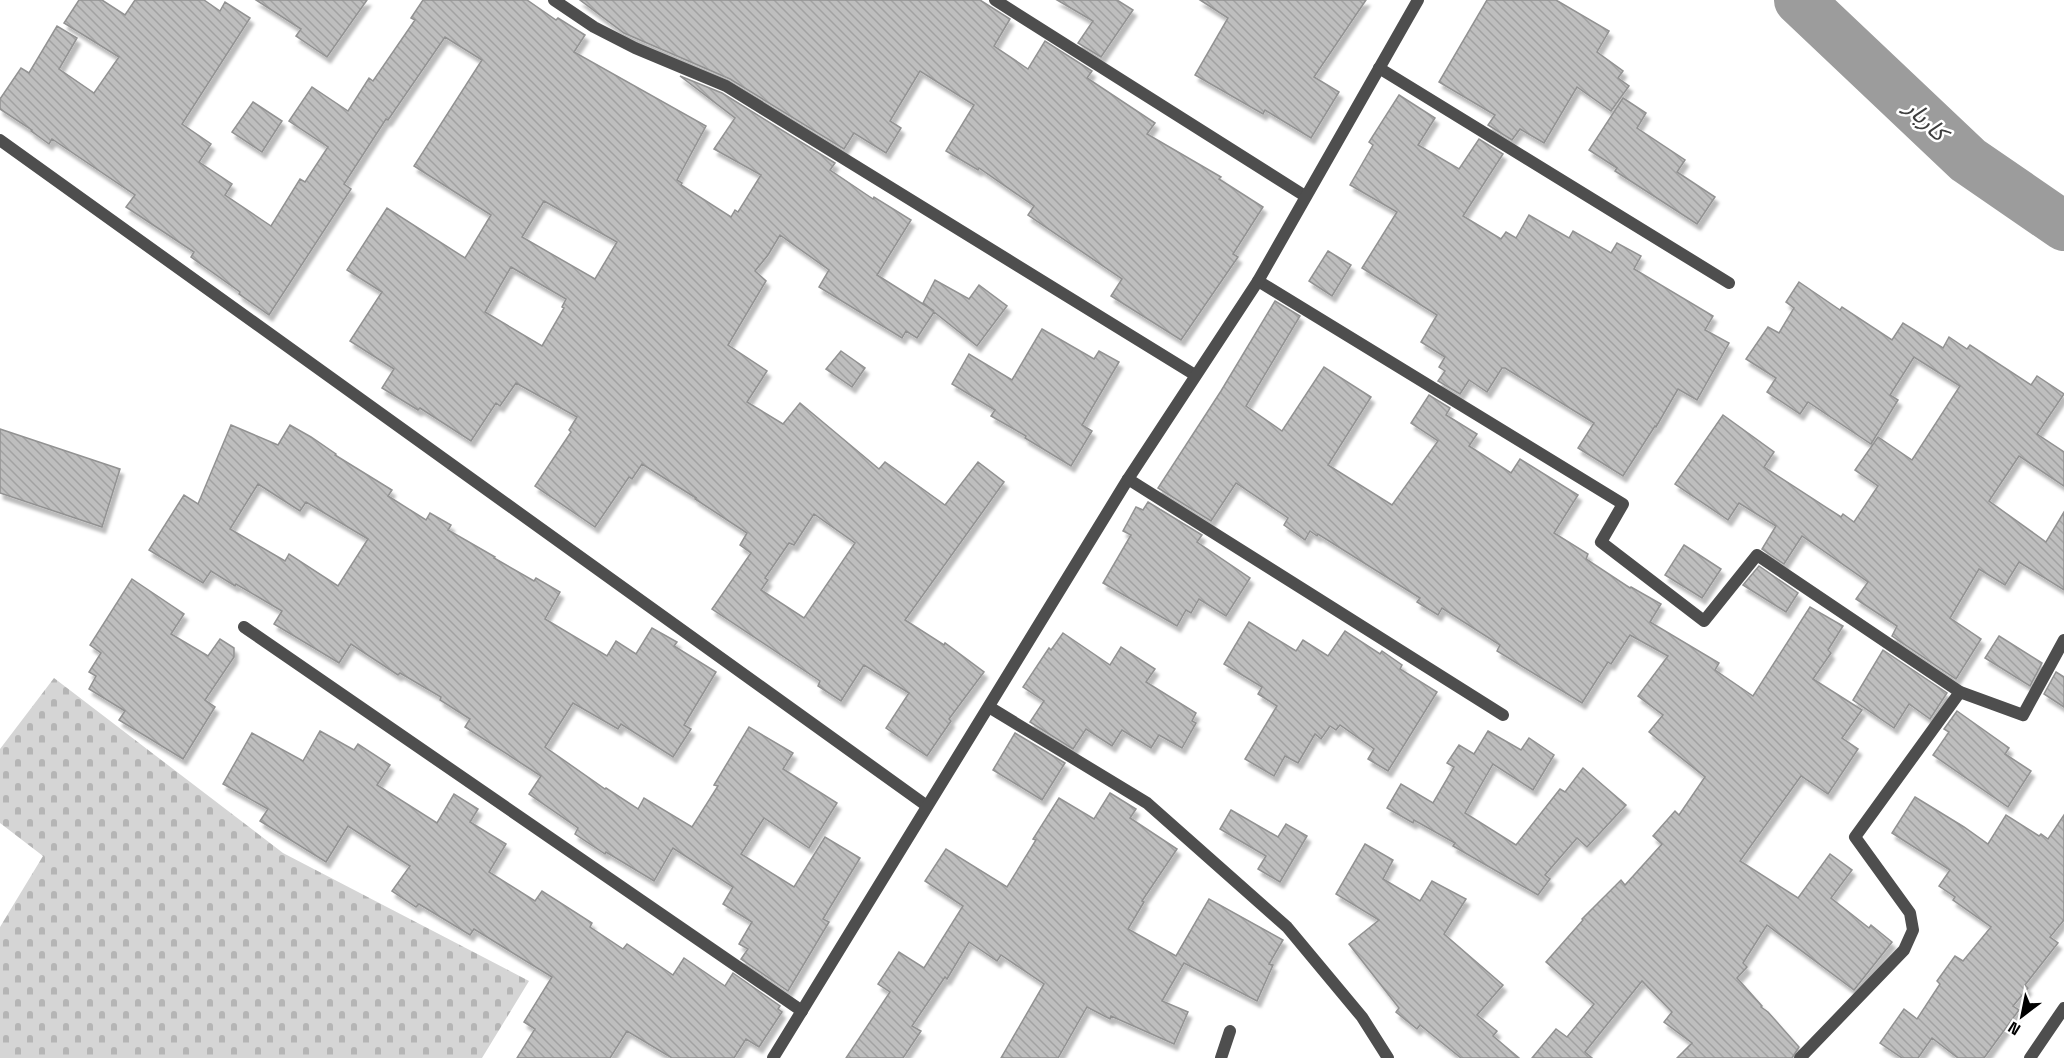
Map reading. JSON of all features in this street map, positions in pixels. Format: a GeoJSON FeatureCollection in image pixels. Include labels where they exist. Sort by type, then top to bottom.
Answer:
{"type":"FeatureCollection","features":[{"type":"Feature","properties":{"kind":"street"},"geometry":{"type":"LineString","coordinates":[[554,0],[594,27],[635,48],[726,86],[1195,375]]}},
{"type":"Feature","properties":{"kind":"street"},"geometry":{"type":"LineString","coordinates":[[995,0],[1305,196]]}},
{"type":"Feature","properties":{"kind":"street"},"geometry":{"type":"LineString","coordinates":[[773,1058],[1128,479],[1258,281],[1418,0]]}},
{"type":"Feature","properties":{"kind":"street"},"geometry":{"type":"LineString","coordinates":[[1379,68],[1729,284]]}},
{"type":"Feature","properties":{"kind":"street"},"geometry":{"type":"LineString","coordinates":[[0,140],[927,806]]}},
{"type":"Feature","properties":{"kind":"street"},"geometry":{"type":"LineString","coordinates":[[1258,281],[1623,504],[1601,542],[1704,621],[1757,555],[1960,692],[2023,715],[2064,640]]}},
{"type":"Feature","properties":{"kind":"street"},"geometry":{"type":"LineString","coordinates":[[1128,479],[1503,715]]}},
{"type":"Feature","properties":{"kind":"street"},"geometry":{"type":"LineString","coordinates":[[244,627],[802,1011]]}},
{"type":"Feature","properties":{"kind":"street"},"geometry":{"type":"LineString","coordinates":[[1800,1058],[1904,950],[1913,930],[1910,913],[1855,837],[1960,692]]}},
{"type":"Feature","properties":{"kind":"street"},"geometry":{"type":"LineString","coordinates":[[989,707],[1147,803],[1287,927],[1362,1017],[1388,1058]]}},
{"type":"Feature","properties":{"kind":"street"},"geometry":{"type":"LineString","coordinates":[[2030,1058],[2064,1008]]}},
{"type":"Feature","properties":{"kind":"street"},"geometry":{"type":"LineString","coordinates":[[1221,1058],[1230,1031]]}},
{"type":"Feature","properties":{"kind":"green space"},"geometry":{"type":"Polygon","coordinates":[[[54,678],[283,853],[529,981],[482,1058],[0,1058],[0,927],[43,856],[0,823],[0,749],[54,678]]]}},
{"type":"Feature","properties":{"kind":"building"},"geometry":{"type":"Polygon","coordinates":[[[79,0],[102,0],[125,15],[135,0],[204,0],[220,11],[225,2],[250,18],[182,124],[211,144],[199,162],[232,184],[225,195],[271,226],[300,179],[305,182],[328,147],[289,121],[312,87],[348,111],[369,78],[373,81],[415,20],[411,18],[423,0],[527,0],[556,20],[558,18],[585,35],[574,52],[706,126],[677,180],[682,183],[681,185],[731,217],[735,210],[738,212],[761,175],[714,149],[735,118],[680,76],[722,93],[835,163],[830,170],[873,199],[874,197],[911,220],[877,275],[934,311],[923,303],[935,280],[969,299],[979,285],[1007,306],[977,346],[934,312],[917,338],[906,331],[902,338],[819,287],[829,270],[780,235],[755,271],[766,281],[728,345],[767,371],[747,402],[783,424],[800,403],[879,469],[885,462],[945,505],[978,462],[1004,482],[905,620],[944,645],[945,643],[984,672],[949,719],[951,721],[927,756],[886,728],[909,693],[864,665],[841,701],[818,686],[820,681],[712,609],[751,553],[740,545],[747,533],[642,464],[632,479],[629,477],[595,527],[535,486],[571,432],[569,430],[577,417],[516,383],[500,406],[496,403],[471,441],[420,408],[418,410],[382,388],[394,369],[350,341],[382,292],[347,270],[387,208],[465,258],[491,215],[414,166],[482,60],[445,37],[388,120],[386,119],[344,184],[351,189],[269,315],[191,257],[194,252],[126,207],[135,195],[52,139],[49,144],[0,109],[0,99],[21,68],[29,73],[57,26],[77,38],[59,69],[94,93],[119,57],[64,23],[79,0]],[[544,201],[522,237],[595,279],[617,242],[544,201]],[[511,267],[485,312],[542,346],[564,308],[562,307],[566,299],[511,267]],[[814,514],[794,545],[789,543],[765,578],[768,580],[761,590],[804,618],[855,543],[814,514]]]}},
{"type":"Feature","properties":{"kind":"building"},"geometry":{"type":"Polygon","coordinates":[[[256,0],[367,0],[327,57],[296,36],[301,29],[256,0]]]}},
{"type":"Feature","properties":{"kind":"building"},"geometry":{"type":"Polygon","coordinates":[[[580,0],[980,0],[1010,19],[994,46],[1028,69],[1045,41],[1092,71],[1087,78],[1155,123],[1147,134],[1221,177],[1219,179],[1263,207],[1233,254],[1238,257],[1181,340],[1111,296],[1122,279],[1028,215],[1034,206],[979,168],[978,170],[946,151],[974,105],[920,71],[890,121],[901,128],[886,153],[854,133],[844,149],[730,79],[624,33],[580,0]]]}},
{"type":"Feature","properties":{"kind":"building"},"geometry":{"type":"Polygon","coordinates":[[[1057,0],[1117,0],[1133,10],[1101,57],[1078,43],[1093,21],[1057,0]]]}},
{"type":"Feature","properties":{"kind":"building"},"geometry":{"type":"Polygon","coordinates":[[[1200,0],[1366,0],[1314,77],[1339,92],[1311,138],[1265,110],[1263,114],[1195,75],[1228,18],[1200,0]]]}},
{"type":"Feature","properties":{"kind":"building"},"geometry":{"type":"Polygon","coordinates":[[[1487,0],[1556,0],[1609,31],[1597,52],[1623,71],[1618,78],[1629,86],[1611,111],[1577,87],[1544,143],[1520,129],[1512,140],[1488,125],[1495,115],[1439,82],[1487,0]]]}},
{"type":"Feature","properties":{"kind":"building"},"geometry":{"type":"Polygon","coordinates":[[[1399,95],[1435,118],[1418,145],[1459,169],[1479,139],[1503,154],[1463,216],[1501,239],[1506,232],[1516,238],[1529,215],[1569,238],[1573,231],[1611,253],[1617,243],[1641,256],[1634,269],[1713,316],[1705,330],[1729,343],[1697,400],[1678,389],[1623,476],[1578,448],[1594,423],[1505,368],[1502,368],[1487,392],[1469,380],[1460,394],[1438,381],[1445,371],[1439,367],[1445,357],[1421,342],[1437,315],[1362,268],[1397,212],[1350,185],[1373,145],[1369,142],[1399,95]]]}},
{"type":"Feature","properties":{"kind":"building"},"geometry":{"type":"Polygon","coordinates":[[[1623,98],[1646,113],[1637,128],[1685,160],[1677,172],[1715,197],[1697,224],[1615,171],[1617,168],[1589,150],[1623,98]]]}},
{"type":"Feature","properties":{"kind":"building"},"geometry":{"type":"Polygon","coordinates":[[[253,102],[282,121],[262,152],[232,132],[253,102]]]}},
{"type":"Feature","properties":{"kind":"building"},"geometry":{"type":"Polygon","coordinates":[[[1328,251],[1351,265],[1332,296],[1309,281],[1328,251]]]}},
{"type":"Feature","properties":{"kind":"building"},"geometry":{"type":"Polygon","coordinates":[[[1799,282],[1840,310],[1842,307],[1892,340],[1903,323],[1943,348],[1949,337],[1967,349],[1970,345],[2031,385],[2037,376],[2064,394],[2037,434],[2064,452],[2064,486],[2019,456],[1989,501],[2046,542],[2064,512],[2064,590],[2019,562],[2005,585],[1979,569],[1950,618],[1981,639],[1956,679],[1892,636],[1897,626],[1856,599],[1868,582],[1802,536],[1784,564],[1762,549],[1776,526],[1739,503],[1728,520],[1675,484],[1723,415],[1774,452],[1764,467],[1841,517],[1843,514],[1854,522],[1878,486],[1855,470],[1878,437],[1912,460],[1960,386],[1914,357],[1890,395],[1898,400],[1871,444],[1808,402],[1800,414],[1767,392],[1776,378],[1746,359],[1768,327],[1779,333],[1794,308],[1786,302],[1799,282]]]}},
{"type":"Feature","properties":{"kind":"building"},"geometry":{"type":"Polygon","coordinates":[[[1275,301],[1300,316],[1246,406],[1282,431],[1324,367],[1371,397],[1328,465],[1392,505],[1438,441],[1411,423],[1429,395],[1450,408],[1446,415],[1477,434],[1469,446],[1511,473],[1520,459],[1578,495],[1554,533],[1588,554],[1586,559],[1630,588],[1661,604],[1650,622],[1719,663],[1715,670],[1753,696],[1810,607],[1843,626],[1828,650],[1831,653],[1813,679],[1862,710],[1842,738],[1858,749],[1828,794],[1801,776],[1740,861],[1798,898],[1830,854],[1852,870],[1831,898],[1869,928],[1871,925],[1892,942],[1854,990],[1767,925],[1743,963],[1747,967],[1737,978],[1799,1047],[1792,1058],[1677,1058],[1692,1043],[1664,1022],[1672,1012],[1642,981],[1585,1052],[1592,1058],[1532,1058],[1556,1029],[1567,1037],[1594,1004],[1546,962],[1582,919],[1621,880],[1625,885],[1662,844],[1653,836],[1675,811],[1679,815],[1705,777],[1649,732],[1663,715],[1638,696],[1668,656],[1630,635],[1611,664],[1608,662],[1582,703],[1497,651],[1500,645],[1442,608],[1438,615],[1417,602],[1420,598],[1318,534],[1317,536],[1310,531],[1305,540],[1284,525],[1288,518],[1236,483],[1211,521],[1158,488],[1221,391],[1275,301]]]}},
{"type":"Feature","properties":{"kind":"building"},"geometry":{"type":"Polygon","coordinates":[[[1042,329],[1094,359],[1099,351],[1119,362],[1082,425],[1092,431],[1071,466],[991,416],[995,410],[952,384],[969,354],[1012,380],[1042,329]]]}},
{"type":"Feature","properties":{"kind":"building"},"geometry":{"type":"Polygon","coordinates":[[[841,351],[865,368],[852,387],[826,369],[841,351]]]}},
{"type":"Feature","properties":{"kind":"building"},"geometry":{"type":"Polygon","coordinates":[[[231,425],[278,445],[290,425],[392,490],[388,496],[426,520],[430,513],[451,525],[448,530],[494,558],[534,581],[536,578],[560,592],[545,619],[607,656],[616,641],[636,654],[652,628],[677,642],[674,646],[716,672],[684,725],[691,729],[673,757],[621,724],[618,729],[573,703],[545,747],[638,809],[644,798],[692,827],[718,786],[714,785],[749,727],[793,753],[783,769],[837,803],[809,848],[764,818],[741,854],[794,887],[825,837],[860,858],[823,919],[829,922],[788,991],[741,959],[748,949],[739,944],[752,922],[723,904],[733,887],[673,848],[654,881],[606,852],[605,854],[575,834],[578,828],[529,794],[541,776],[465,727],[470,719],[440,700],[441,697],[400,673],[398,675],[351,644],[339,663],[274,624],[282,611],[211,571],[203,583],[149,550],[184,495],[198,504],[231,425]],[[258,484],[230,529],[285,561],[289,554],[338,586],[368,539],[306,502],[300,511],[258,484]]]}},
{"type":"Feature","properties":{"kind":"building"},"geometry":{"type":"Polygon","coordinates":[[[0,429],[120,469],[102,527],[0,493],[0,429]]]}},
{"type":"Feature","properties":{"kind":"building"},"geometry":{"type":"Polygon","coordinates":[[[1148,502],[1202,535],[1197,542],[1250,578],[1226,616],[1199,599],[1191,613],[1186,610],[1177,626],[1103,583],[1131,535],[1123,531],[1136,507],[1143,510],[1148,502]]]}},
{"type":"Feature","properties":{"kind":"building"},"geometry":{"type":"Polygon","coordinates":[[[1684,545],[1721,569],[1702,598],[1665,575],[1684,545]]]}},
{"type":"Feature","properties":{"kind":"building"},"geometry":{"type":"Polygon","coordinates":[[[1759,566],[1798,593],[1786,612],[1743,585],[1759,566]]]}},
{"type":"Feature","properties":{"kind":"building"},"geometry":{"type":"Polygon","coordinates":[[[132,579],[184,614],[171,634],[208,656],[220,639],[234,648],[234,657],[205,700],[215,707],[183,759],[119,720],[125,711],[89,689],[96,676],[89,672],[101,653],[90,645],[132,579]]]}},
{"type":"Feature","properties":{"kind":"building"},"geometry":{"type":"Polygon","coordinates":[[[1249,622],[1296,651],[1303,640],[1328,656],[1345,631],[1380,654],[1382,651],[1402,665],[1400,669],[1437,692],[1388,771],[1368,759],[1374,749],[1340,725],[1336,730],[1330,726],[1321,739],[1315,734],[1298,763],[1285,756],[1274,776],[1245,759],[1277,706],[1258,694],[1262,687],[1224,664],[1249,622]]]}},
{"type":"Feature","properties":{"kind":"building"},"geometry":{"type":"Polygon","coordinates":[[[1063,633],[1110,665],[1121,647],[1155,669],[1146,682],[1196,713],[1192,721],[1196,723],[1182,748],[1159,735],[1151,748],[1122,730],[1112,746],[1086,729],[1073,749],[1030,722],[1044,701],[1023,687],[1049,648],[1051,650],[1063,633]]]}},
{"type":"Feature","properties":{"kind":"building"},"geometry":{"type":"Polygon","coordinates":[[[1999,636],[2042,663],[2030,686],[1985,658],[1999,636]]]}},
{"type":"Feature","properties":{"kind":"building"},"geometry":{"type":"Polygon","coordinates":[[[1883,650],[1947,693],[1930,719],[1909,704],[1894,728],[1853,700],[1883,650]]]}},
{"type":"Feature","properties":{"kind":"building"},"geometry":{"type":"Polygon","coordinates":[[[2056,672],[2064,677],[2064,707],[2044,694],[2056,672]]]}},
{"type":"Feature","properties":{"kind":"building"},"geometry":{"type":"Polygon","coordinates":[[[1957,711],[2009,748],[2005,754],[2031,771],[2008,807],[1933,755],[1949,732],[1944,729],[1957,711]]]}},
{"type":"Feature","properties":{"kind":"building"},"geometry":{"type":"Polygon","coordinates":[[[320,731],[354,750],[358,744],[390,765],[377,785],[437,823],[454,794],[478,809],[470,822],[506,844],[489,872],[535,901],[542,891],[592,923],[590,927],[623,949],[627,944],[673,975],[684,958],[725,986],[733,973],[780,1006],[778,1009],[782,1012],[759,1047],[746,1039],[734,1058],[672,1058],[627,1031],[610,1058],[517,1058],[535,1029],[524,1022],[552,977],[474,929],[470,935],[419,904],[416,907],[392,891],[410,866],[348,826],[326,862],[260,821],[268,809],[223,784],[252,733],[303,761],[320,731]]]}},
{"type":"Feature","properties":{"kind":"building"},"geometry":{"type":"Polygon","coordinates":[[[1488,731],[1521,750],[1529,738],[1554,755],[1533,790],[1493,764],[1465,813],[1516,845],[1560,789],[1565,792],[1583,768],[1626,805],[1587,847],[1577,838],[1545,875],[1550,879],[1538,895],[1453,846],[1455,843],[1387,808],[1401,784],[1433,803],[1454,767],[1447,763],[1459,745],[1474,754],[1488,731]]]}},
{"type":"Feature","properties":{"kind":"building"},"geometry":{"type":"Polygon","coordinates":[[[1015,733],[1065,763],[1042,800],[993,770],[1015,733]]]}},
{"type":"Feature","properties":{"kind":"building"},"geometry":{"type":"Polygon","coordinates":[[[1110,793],[1136,809],[1130,818],[1177,849],[1142,901],[1144,902],[1128,929],[1176,956],[1209,899],[1283,940],[1269,964],[1273,965],[1257,1001],[1184,963],[1162,1001],[1188,1012],[1174,1044],[1111,1016],[1110,1019],[1087,1007],[1058,1058],[1001,1058],[1044,984],[1001,955],[997,961],[969,942],[947,979],[945,977],[912,1026],[921,1031],[903,1058],[846,1058],[890,992],[878,984],[899,952],[924,968],[963,906],[925,881],[946,849],[1007,887],[1059,798],[1094,819],[1110,793]]]}},
{"type":"Feature","properties":{"kind":"building"},"geometry":{"type":"Polygon","coordinates":[[[1915,797],[1988,844],[2006,815],[2039,836],[2041,834],[2048,839],[2064,815],[2064,920],[2050,937],[2058,943],[2025,985],[2028,988],[2013,1006],[2019,1010],[1984,1058],[1958,1058],[1932,1038],[1918,1058],[1902,1058],[1880,1043],[1904,1009],[1917,1019],[1940,984],[1937,981],[1955,956],[1963,961],[1991,927],[1953,900],[1955,897],[1939,886],[1950,870],[1892,833],[1915,797]]]}},
{"type":"Feature","properties":{"kind":"building"},"geometry":{"type":"Polygon","coordinates":[[[1231,810],[1278,837],[1286,824],[1307,836],[1280,882],[1258,869],[1266,856],[1220,829],[1231,810]]]}},
{"type":"Feature","properties":{"kind":"building"},"geometry":{"type":"Polygon","coordinates":[[[1365,844],[1393,860],[1383,879],[1420,901],[1432,881],[1466,899],[1444,934],[1503,985],[1477,1015],[1497,1031],[1493,1036],[1519,1058],[1461,1058],[1420,1025],[1417,1029],[1396,1012],[1399,1008],[1349,944],[1379,920],[1336,894],[1365,844]]]}},
{"type":"Feature","properties":{"kind":"waterway","name":"کاربار"},"geometry":{"type":"LineString","coordinates":[[1799,0],[1968,160],[2064,226]]}}]}
